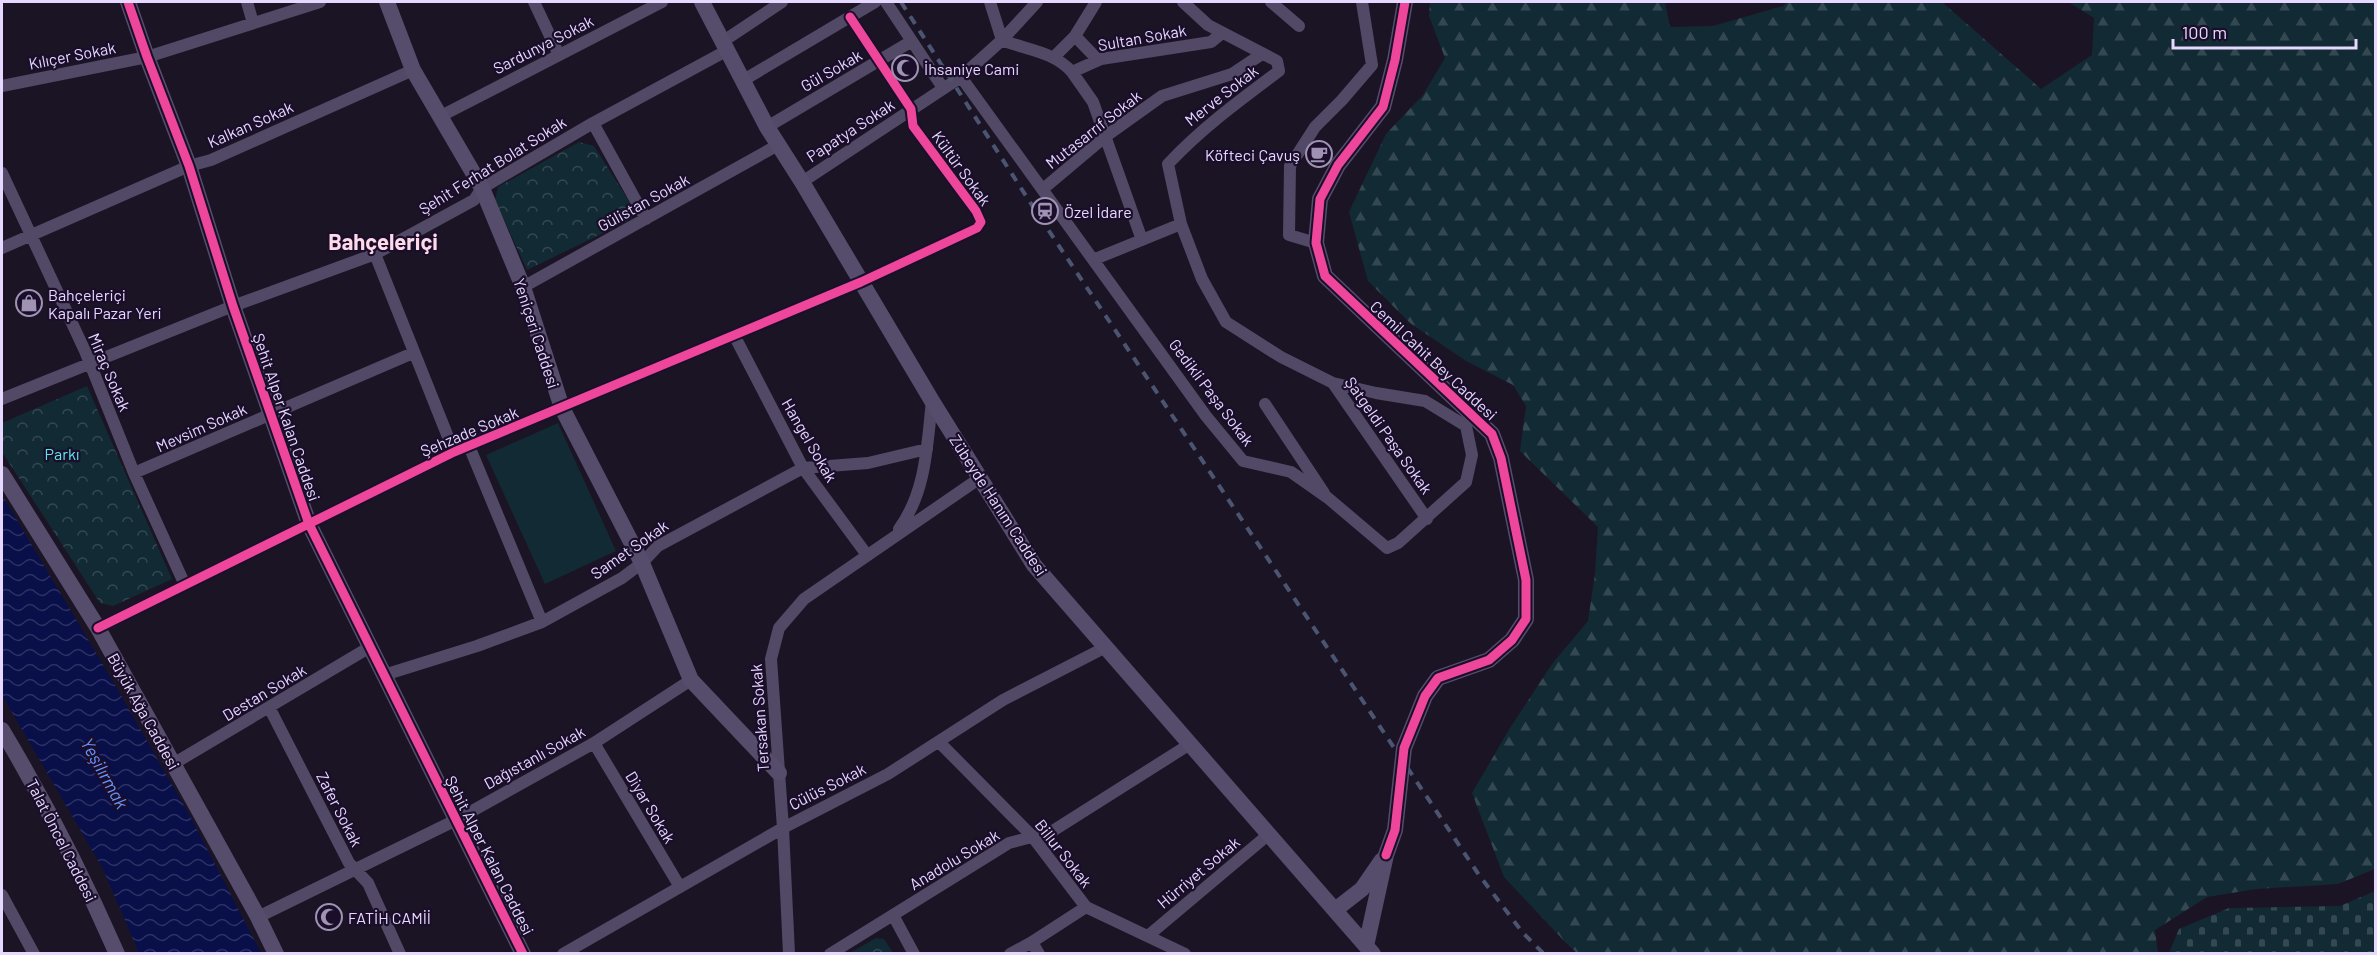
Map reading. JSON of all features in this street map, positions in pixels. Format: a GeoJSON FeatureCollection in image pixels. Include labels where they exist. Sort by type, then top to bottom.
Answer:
{"type":"FeatureCollection","features":[{"type":"Feature","properties":{"kind":"street","name":"Şehit Alper Kalan Caddesi"},"geometry":{"type":"LineString","coordinates":[[128,2],[189,166],[233,306],[309,524],[523,954]]}},
{"type":"Feature","properties":{"kind":"street"},"geometry":{"type":"LineString","coordinates":[[247,2],[253,23]]}},
{"type":"Feature","properties":{"kind":"street","name":"Kılıçer Sokak"},"geometry":{"type":"LineString","coordinates":[[2,86],[147,57],[320,2]]}},
{"type":"Feature","properties":{"kind":"street","name":"Yeniçeri Caddesi"},"geometry":{"type":"LineString","coordinates":[[387,2],[412,70],[482,188],[523,287],[562,408],[642,563],[691,680],[779,773]]}},
{"type":"Feature","properties":{"kind":"street"},"geometry":{"type":"LineString","coordinates":[[534,2],[560,54]]}},
{"type":"Feature","properties":{"kind":"street","name":"Sardunya Sokak"},"geometry":{"type":"LineString","coordinates":[[439,117],[662,2]]}},
{"type":"Feature","properties":{"kind":"street","name":"Zübeyde Hanım Caddesi"},"geometry":{"type":"LineString","coordinates":[[702,2],[766,127],[802,182],[932,401],[1034,565],[1369,950]]}},
{"type":"Feature","properties":{"kind":"street","name":"Şehit Ferhat Bolat Sokak"},"geometry":{"type":"LineString","coordinates":[[2,399],[233,306],[375,254],[474,200],[482,188],[724,46],[782,2]]}},
{"type":"Feature","properties":{"kind":"street"},"geometry":{"type":"LineString","coordinates":[[742,81],[875,2]]}},
{"type":"Feature","properties":{"kind":"street"},"geometry":{"type":"LineString","coordinates":[[886,2],[944,88]]}},
{"type":"Feature","properties":{"kind":"street"},"geometry":{"type":"LineString","coordinates":[[990,2],[1002,40],[1054,57],[1072,72],[1093,102],[1142,240]]}},
{"type":"Feature","properties":{"kind":"street","name":"Papatya Sokak"},"geometry":{"type":"LineString","coordinates":[[802,182],[961,77],[1002,40],[1037,2]]}},
{"type":"Feature","properties":{"kind":"street"},"geometry":{"type":"LineString","coordinates":[[1054,57],[1075,36],[1096,2]]}},
{"type":"Feature","properties":{"kind":"street","name":"Merve Sokak"},"geometry":{"type":"LineString","coordinates":[[1181,224],[1168,164],[1188,142],[1238,100],[1279,71],[1277,61],[1208,25],[1183,2]]}},
{"type":"Feature","properties":{"kind":"street"},"geometry":{"type":"LineString","coordinates":[[1271,2],[1299,26]]}},
{"type":"Feature","properties":{"kind":"street"},"geometry":{"type":"LineString","coordinates":[[1316,243],[1288,235],[1290,166],[1315,127],[1372,65],[1362,2]]}},
{"type":"Feature","properties":{"kind":"street","name":"Cemil Cahit Bey Caddesi"},"geometry":{"type":"LineString","coordinates":[[1386,855],[1395,830],[1404,748],[1425,696],[1438,678],[1489,660],[1512,640],[1526,619],[1526,580],[1501,458],[1492,434],[1352,305],[1325,276],[1316,243],[1320,200],[1338,165],[1383,107],[1395,60],[1404,2]]}},
{"type":"Feature","properties":{"kind":"street","name":"Kültür Sokak"},"geometry":{"type":"LineString","coordinates":[[850,17],[911,109],[913,126],[976,211],[981,222],[977,228],[861,282]]}},
{"type":"Feature","properties":{"kind":"street","name":"Sultan Sokak"},"geometry":{"type":"LineString","coordinates":[[1072,72],[1098,60],[1211,42],[1222,33]]}},
{"type":"Feature","properties":{"kind":"street"},"geometry":{"type":"LineString","coordinates":[[1075,36],[1098,60]]}},
{"type":"Feature","properties":{"kind":"street","name":"Gül Sokak"},"geometry":{"type":"LineString","coordinates":[[766,127],[912,41]]}},
{"type":"Feature","properties":{"kind":"street","name":"Mutasarrıf Sokak"},"geometry":{"type":"LineString","coordinates":[[1043,189],[1106,136],[1162,96],[1232,74],[1262,54]]}},
{"type":"Feature","properties":{"kind":"street","name":"Kalkan Sokak"},"geometry":{"type":"LineString","coordinates":[[2,248],[189,166],[211,160],[412,70]]}},
{"type":"Feature","properties":{"kind":"street","name":"Gedikli Paşa Sokak"},"geometry":{"type":"LineString","coordinates":[[961,77],[1095,259],[1206,416],[1243,461],[1291,472],[1328,498],[1387,548],[1398,543],[1427,519],[1466,482],[1472,455],[1466,426]]}},
{"type":"Feature","properties":{"kind":"street"},"geometry":{"type":"LineString","coordinates":[[593,123],[646,219]]}},
{"type":"Feature","properties":{"kind":"street","name":"Gülistan Sokak"},"geometry":{"type":"LineString","coordinates":[[523,287],[778,145]]}},
{"type":"Feature","properties":{"kind":"street","name":"Miraç Sokak"},"geometry":{"type":"LineString","coordinates":[[2,173],[90,362],[134,473],[185,585]]}},
{"type":"Feature","properties":{"kind":"street"},"geometry":{"type":"LineString","coordinates":[[1095,259],[1181,224]]}},
{"type":"Feature","properties":{"kind":"street","name":"Şatgeldi Paşa Sokak"},"geometry":{"type":"LineString","coordinates":[[1181,224],[1202,279],[1226,322],[1281,357],[1333,383],[1427,519]]}},
{"type":"Feature","properties":{"kind":"street"},"geometry":{"type":"LineString","coordinates":[[375,254],[454,452]]}},
{"type":"Feature","properties":{"kind":"street","name":"Şehzade Sokak"},"geometry":{"type":"LineString","coordinates":[[98,628],[454,452],[861,282]]}},
{"type":"Feature","properties":{"kind":"street","name":"Hangel Sokak"},"geometry":{"type":"LineString","coordinates":[[734,335],[803,468],[867,555]]}},
{"type":"Feature","properties":{"kind":"street","name":"Mevsim Sokak"},"geometry":{"type":"LineString","coordinates":[[134,473],[413,353]]}},
{"type":"Feature","properties":{"kind":"street"},"geometry":{"type":"LineString","coordinates":[[1333,383],[1425,401],[1466,426],[1492,434]]}},
{"type":"Feature","properties":{"kind":"street","name":"Tersakan Sokak"},"geometry":{"type":"LineString","coordinates":[[893,538],[911,512],[924,474],[932,401]]}},
{"type":"Feature","properties":{"kind":"street"},"geometry":{"type":"LineString","coordinates":[[1265,404],[1328,498]]}},
{"type":"Feature","properties":{"kind":"street"},"geometry":{"type":"LineString","coordinates":[[469,446],[542,622]]}},
{"type":"Feature","properties":{"kind":"street","name":"Samet Sokak"},"geometry":{"type":"LineString","coordinates":[[384,675],[477,646],[542,622],[622,578],[642,563],[658,546],[803,468],[868,463],[927,449]]}},
{"type":"Feature","properties":{"kind":"street","name":"Büyük Ağa Caddesi"},"geometry":{"type":"LineString","coordinates":[[2,474],[98,628],[258,917],[276,954]]}},
{"type":"Feature","properties":{"kind":"street","name":"Tersakan Sokak"},"geometry":{"type":"LineString","coordinates":[[789,954],[771,659],[779,628],[804,599],[980,478]]}},
{"type":"Feature","properties":{"kind":"street","name":"Destan Sokak"},"geometry":{"type":"LineString","coordinates":[[174,764],[270,709],[370,647]]}},
{"type":"Feature","properties":{"kind":"street","name":"Cülüs Sokak"},"geometry":{"type":"LineString","coordinates":[[563,954],[783,828],[888,774],[1003,700],[1106,647]]}},
{"type":"Feature","properties":{"kind":"street","name":"Dağıstanlı Sokak"},"geometry":{"type":"LineString","coordinates":[[258,917],[456,820],[594,743],[691,680]]}},
{"type":"Feature","properties":{"kind":"street","name":"Zafer Sokak"},"geometry":{"type":"LineString","coordinates":[[270,709],[349,863],[368,883],[400,954]]}},
{"type":"Feature","properties":{"kind":"street","name":"Talat Öncel Caddesi"},"geometry":{"type":"LineString","coordinates":[[2,730],[7,750],[84,879],[117,954]]}},
{"type":"Feature","properties":{"kind":"street","name":"Billur Sokak"},"geometry":{"type":"LineString","coordinates":[[939,742],[1032,836],[1086,907],[1185,954]]}},
{"type":"Feature","properties":{"kind":"street","name":"Diyar Sokak"},"geometry":{"type":"LineString","coordinates":[[594,743],[680,887]]}},
{"type":"Feature","properties":{"kind":"street","name":"Anadolu Sokak"},"geometry":{"type":"LineString","coordinates":[[830,954],[1009,843],[1051,832],[1190,744]]}},
{"type":"Feature","properties":{"kind":"street","name":"Hürriyet Sokak"},"geometry":{"type":"LineString","coordinates":[[1149,935],[1269,834]]}},
{"type":"Feature","properties":{"kind":"street"},"geometry":{"type":"LineString","coordinates":[[1335,910],[1362,889],[1386,855]]}},
{"type":"Feature","properties":{"kind":"street"},"geometry":{"type":"LineString","coordinates":[[1369,950],[1386,855]]}},
{"type":"Feature","properties":{"kind":"street"},"geometry":{"type":"LineString","coordinates":[[2,895],[34,954]]}},
{"type":"Feature","properties":{"kind":"street"},"geometry":{"type":"LineString","coordinates":[[1010,954],[1086,907]]}},
{"type":"Feature","properties":{"kind":"street"},"geometry":{"type":"LineString","coordinates":[[893,915],[914,954]]}},
{"type":"Feature","properties":{"kind":"street"},"geometry":{"type":"LineString","coordinates":[[899,954],[907,941]]}},
{"type":"Feature","properties":{"kind":"street"},"geometry":{"type":"LineString","coordinates":[[1032,942],[1039,954]]}},
{"type":"Feature","properties":{"kind":"green space"},"geometry":{"type":"Polygon","coordinates":[[[1430,2],[1665,2],[1670,27],[1713,26],[1783,6],[1787,2],[1942,2],[2041,89],[2092,55],[2094,18],[2068,2],[2375,2],[2375,869],[2338,884],[2256,889],[2207,897],[2155,930],[2158,953],[1578,954],[1567,944],[1504,877],[1472,793],[1510,728],[1552,664],[1588,621],[1595,574],[1598,527],[1520,451],[1526,406],[1513,385],[1466,361],[1410,323],[1368,281],[1349,212],[1386,134],[1423,95],[1445,58],[1429,16],[1430,2]]]}},
{"type":"Feature","properties":{"kind":"green space"},"geometry":{"type":"Polygon","coordinates":[[[579,142],[594,146],[632,206],[632,219],[527,270],[495,200],[498,187],[579,142]]]}},
{"type":"Feature","properties":{"kind":"green space","name":"Parkı"},"geometry":{"type":"Polygon","coordinates":[[[87,386],[172,579],[113,606],[100,603],[2,452],[2,423],[87,386]]]}},
{"type":"Feature","properties":{"kind":"green space"},"geometry":{"type":"Polygon","coordinates":[[[558,423],[616,551],[545,584],[486,455],[558,423]]]}},
{"type":"Feature","properties":{"kind":"green space"},"geometry":{"type":"Polygon","coordinates":[[[2375,891],[2375,953],[2169,953],[2179,929],[2229,908],[2340,906],[2375,891]]]}},
{"type":"Feature","properties":{"kind":"green space"},"geometry":{"type":"Polygon","coordinates":[[[876,938],[884,939],[893,953],[850,953],[876,938]]]}},
{"type":"Feature","properties":{"kind":"water","name":"Yeşilırmak"},"geometry":{"type":"Polygon","coordinates":[[[2,495],[191,818],[261,953],[139,953],[103,869],[2,695],[2,495]]]}},
{"type":"Feature","properties":{"kind":"railway"},"geometry":{"type":"LineString","coordinates":[[901,2],[1039,216],[1479,875],[1523,933],[1544,954]]}},
{"type":"Feature","properties":{"kind":"cycle path"},"geometry":{"type":"LineString","coordinates":[[128,2],[189,166],[233,306],[309,524],[523,954]]}},
{"type":"Feature","properties":{"kind":"cycle path"},"geometry":{"type":"LineString","coordinates":[[1386,855],[1395,830],[1404,748],[1425,696],[1438,678],[1489,660],[1512,640],[1526,619],[1526,580],[1501,458],[1492,434],[1325,276],[1316,243],[1320,199],[1338,165],[1383,107],[1395,60],[1405,2]]}},
{"type":"Feature","properties":{"kind":"cycle path"},"geometry":{"type":"LineString","coordinates":[[98,628],[454,452],[861,282],[977,228],[981,222],[976,211],[913,126],[911,109],[850,17]]}},
{"type":"Feature","properties":{"kind":"place","name":"İhsaniye Cami"},"geometry":{"type":"Point","coordinates":[905,68]}},
{"type":"Feature","properties":{"kind":"place","name":"Köfteci Çavuş"},"geometry":{"type":"Point","coordinates":[1319,154]}},
{"type":"Feature","properties":{"kind":"place","name":"Özel İdare"},"geometry":{"type":"Point","coordinates":[1045,211]}},
{"type":"Feature","properties":{"kind":"place","name":"Bahçeleriçi Kapalı Pazar Yeri"},"geometry":{"type":"Point","coordinates":[29,303]}},
{"type":"Feature","properties":{"kind":"place","name":"FATİH CAMİİ"},"geometry":{"type":"Point","coordinates":[329,917]}},
{"type":"Feature","properties":{"kind":"district","name":"Bahçeleriçi"},"geometry":{"type":"Point","coordinates":[383,241]}}]}
